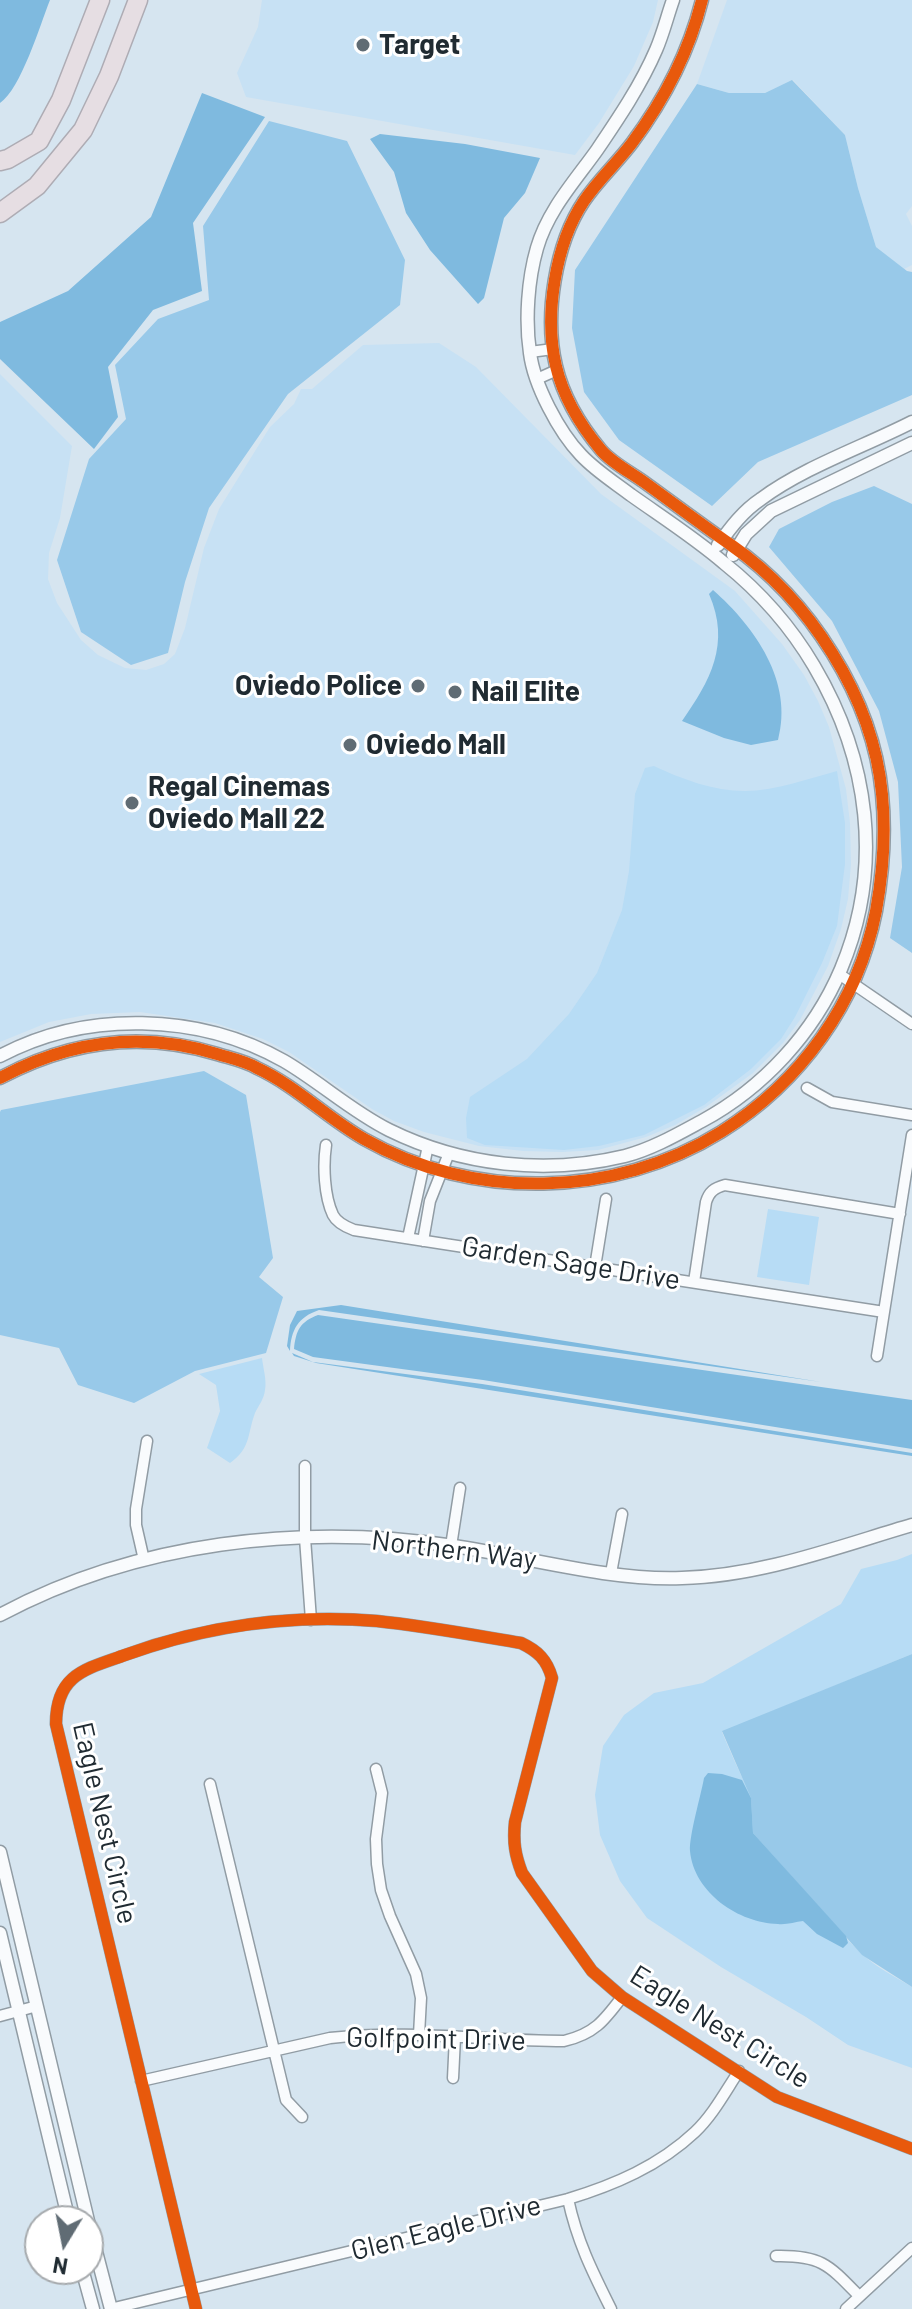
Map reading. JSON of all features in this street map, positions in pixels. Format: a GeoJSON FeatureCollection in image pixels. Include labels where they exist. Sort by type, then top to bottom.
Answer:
{"type":"FeatureCollection","features":[{"type":"Feature","properties":{"kind":"highway"},"geometry":{"type":"LineString","coordinates":[[0,161],[39,141],[61,100],[100,0]]}},
{"type":"Feature","properties":{"kind":"highway"},"geometry":{"type":"LineString","coordinates":[[0,213],[37,186],[83,130],[109,76],[138,0]]}},
{"type":"Feature","properties":{"kind":"street"},"geometry":{"type":"LineString","coordinates":[[0,1056],[18,1046],[65,1032],[110,1024],[159,1024],[202,1030],[247,1043],[281,1059],[358,1114],[428,1146],[484,1162],[525,1166],[581,1164],[629,1155],[679,1134],[725,1108],[754,1087],[785,1056],[818,1013],[851,943],[862,898],[866,861],[866,811],[853,753],[832,698],[782,619],[727,564],[604,475],[580,454],[561,427],[537,379],[530,352],[529,305],[537,248],[547,223],[564,192],[619,117],[655,52],[673,0]]}},
{"type":"Feature","properties":{"kind":"street"},"geometry":{"type":"LineString","coordinates":[[0,1078],[42,1058],[118,1041],[159,1042],[203,1050],[254,1066],[362,1137],[425,1166],[482,1180],[549,1184],[597,1180],[677,1156],[747,1115],[778,1090],[827,1033],[854,984],[872,930],[882,870],[882,788],[872,745],[854,692],[828,646],[790,597],[737,549],[604,454],[573,410],[557,370],[553,349],[552,297],[558,262],[568,232],[582,205],[631,145],[683,59],[702,0]]}},
{"type":"Feature","properties":{"kind":"street"},"geometry":{"type":"LineString","coordinates":[[530,352],[553,349]]}},
{"type":"Feature","properties":{"kind":"street"},"geometry":{"type":"LineString","coordinates":[[537,379],[557,370]]}},
{"type":"Feature","properties":{"kind":"street"},"geometry":{"type":"LineString","coordinates":[[712,554],[734,522],[760,499],[797,476],[912,422]]}},
{"type":"Feature","properties":{"kind":"street"},"geometry":{"type":"LineString","coordinates":[[727,564],[746,534],[771,511],[912,443]]}},
{"type":"Feature","properties":{"kind":"street"},"geometry":{"type":"LineString","coordinates":[[839,974],[912,1024]]}},
{"type":"Feature","properties":{"kind":"street"},"geometry":{"type":"LineString","coordinates":[[807,1088],[832,1102],[912,1115]]}},
{"type":"Feature","properties":{"kind":"street"},"geometry":{"type":"LineString","coordinates":[[877,1356],[912,1135]]}},
{"type":"Feature","properties":{"kind":"street","name":"Garden Sage Drive"},"geometry":{"type":"LineString","coordinates":[[326,1145],[323,1174],[333,1215],[339,1223],[354,1230],[884,1312]]}},
{"type":"Feature","properties":{"kind":"street"},"geometry":{"type":"LineString","coordinates":[[408,1238],[428,1146]]}},
{"type":"Feature","properties":{"kind":"street"},"geometry":{"type":"LineString","coordinates":[[423,1241],[430,1201],[449,1153]]}},
{"type":"Feature","properties":{"kind":"street"},"geometry":{"type":"LineString","coordinates":[[694,1282],[706,1202],[716,1187],[725,1185],[900,1214]]}},
{"type":"Feature","properties":{"kind":"street"},"geometry":{"type":"LineString","coordinates":[[416,1197],[430,1201]]}},
{"type":"Feature","properties":{"kind":"street"},"geometry":{"type":"LineString","coordinates":[[595,1267],[606,1199]]}},
{"type":"Feature","properties":{"kind":"street"},"geometry":{"type":"LineString","coordinates":[[144,1560],[136,1525],[136,1509],[147,1441]]}},
{"type":"Feature","properties":{"kind":"street"},"geometry":{"type":"LineString","coordinates":[[305,1466],[305,1538],[311,1620]]}},
{"type":"Feature","properties":{"kind":"street"},"geometry":{"type":"LineString","coordinates":[[451,1546],[460,1488]]}},
{"type":"Feature","properties":{"kind":"street"},"geometry":{"type":"LineString","coordinates":[[611,1573],[622,1514]]}},
{"type":"Feature","properties":{"kind":"street","name":"Northern Way"},"geometry":{"type":"LineString","coordinates":[[1,1611],[86,1577],[144,1560],[201,1547],[250,1541],[344,1537],[451,1546],[611,1573],[681,1579],[756,1569],[912,1525]]}},
{"type":"Feature","properties":{"kind":"street","name":"Eagle Nest Circle"},"geometry":{"type":"LineString","coordinates":[[196,2309],[56,1724],[58,1698],[74,1676],[147,1647],[188,1635],[261,1623],[375,1621],[521,1643],[535,1650],[543,1657],[552,1678],[515,1822],[513,1843],[522,1873],[592,1971],[622,1997],[777,2097],[912,2149]]}},
{"type":"Feature","properties":{"kind":"street"},"geometry":{"type":"LineString","coordinates":[[376,1769],[382,1793],[376,1839],[381,1890],[416,1974],[421,1998],[419,2035]]}},
{"type":"Feature","properties":{"kind":"street"},"geometry":{"type":"LineString","coordinates":[[210,1784],[286,2100],[302,2117]]}},
{"type":"Feature","properties":{"kind":"street"},"geometry":{"type":"LineString","coordinates":[[1,1860],[84,2205]]}},
{"type":"Feature","properties":{"kind":"street"},"geometry":{"type":"LineString","coordinates":[[0,1933],[65,2205]]}},
{"type":"Feature","properties":{"kind":"street","name":"Golfpoint Drive"},"geometry":{"type":"LineString","coordinates":[[141,2081],[330,2038],[419,2035],[552,2041],[581,2037],[607,2018],[622,1997]]}},
{"type":"Feature","properties":{"kind":"street"},"geometry":{"type":"LineString","coordinates":[[0,2016],[37,2006]]}},
{"type":"Feature","properties":{"kind":"street"},"geometry":{"type":"LineString","coordinates":[[453,2078],[455,2037]]}},
{"type":"Feature","properties":{"kind":"street","name":"Glen Eagle Drive"},"geometry":{"type":"LineString","coordinates":[[111,2309],[601,2189],[639,2172],[695,2131],[739,2071]]}},
{"type":"Feature","properties":{"kind":"street"},"geometry":{"type":"LineString","coordinates":[[568,2199],[579,2242],[611,2309]]}},
{"type":"Feature","properties":{"kind":"street"},"geometry":{"type":"LineString","coordinates":[[846,2309],[912,2248]]}},
{"type":"Feature","properties":{"kind":"street"},"geometry":{"type":"LineString","coordinates":[[776,2256],[804,2256],[819,2261],[833,2269],[859,2296]]}},
{"type":"Feature","properties":{"kind":"street"},"geometry":{"type":"LineString","coordinates":[[104,2282],[111,2309]]}},
{"type":"Feature","properties":{"kind":"street"},"geometry":{"type":"LineString","coordinates":[[86,2285],[93,2309]]}},
{"type":"Feature","properties":{"kind":"shaded area"},"geometry":{"type":"Polygon","coordinates":[[[0,0],[50,0],[22,71],[8,96],[0,103],[0,0]]]}},
{"type":"Feature","properties":{"kind":"shaded area"},"geometry":{"type":"Polygon","coordinates":[[[262,0],[658,0],[653,22],[634,66],[575,155],[246,97],[237,73],[258,27],[262,0]]]}},
{"type":"Feature","properties":{"kind":"shaded area"},"geometry":{"type":"Polygon","coordinates":[[[727,0],[912,0],[912,206],[906,214],[912,226],[912,265],[904,269],[876,247],[845,135],[793,80],[765,93],[729,93],[697,84],[727,0]]]}},
{"type":"Feature","properties":{"kind":"shaded area"},"geometry":{"type":"Polygon","coordinates":[[[792,80],[845,135],[876,247],[912,272],[912,395],[758,462],[712,506],[619,440],[584,392],[572,328],[575,270],[697,84],[729,93],[765,93],[792,80]]]}},
{"type":"Feature","properties":{"kind":"shaded area"},"geometry":{"type":"Polygon","coordinates":[[[202,93],[265,117],[193,223],[202,291],[153,310],[108,367],[118,417],[94,449],[0,359],[0,322],[68,291],[151,217],[202,93]]]}},
{"type":"Feature","properties":{"kind":"shaded area"},"geometry":{"type":"Polygon","coordinates":[[[269,121],[347,141],[405,260],[400,305],[288,394],[209,508],[185,582],[168,653],[131,665],[81,632],[57,560],[89,459],[126,419],[115,365],[158,319],[209,300],[203,226],[269,121]]]}},
{"type":"Feature","properties":{"kind":"shaded area"},"geometry":{"type":"Polygon","coordinates":[[[380,134],[465,144],[540,158],[525,193],[504,218],[484,298],[478,304],[430,250],[406,213],[394,172],[370,139],[380,134]]]}},
{"type":"Feature","properties":{"kind":"shaded area","name":"Oviedo Mall"},"geometry":{"type":"Polygon","coordinates":[[[439,343],[476,367],[601,494],[735,591],[782,644],[818,701],[829,727],[846,789],[851,864],[841,929],[828,966],[800,1020],[783,1043],[753,1073],[675,1125],[646,1137],[598,1150],[562,1152],[479,1146],[394,1121],[289,1052],[263,1039],[215,1023],[140,1012],[91,1014],[49,1022],[0,1042],[0,374],[72,446],[60,518],[49,553],[48,579],[57,603],[81,640],[98,655],[125,668],[146,670],[164,664],[175,654],[185,628],[204,548],[219,509],[270,427],[294,404],[301,389],[312,389],[363,345],[439,343]]]}},
{"type":"Feature","properties":{"kind":"shaded area"},"geometry":{"type":"Polygon","coordinates":[[[874,486],[912,504],[912,953],[890,938],[902,867],[898,782],[879,711],[832,621],[769,547],[779,529],[832,502],[874,486]]]}},
{"type":"Feature","properties":{"kind":"shaded area"},"geometry":{"type":"Polygon","coordinates":[[[713,590],[756,638],[776,677],[782,718],[778,740],[751,745],[682,721],[709,676],[718,646],[718,629],[709,594],[713,590]]]}},
{"type":"Feature","properties":{"kind":"shaded area"},"geometry":{"type":"Polygon","coordinates":[[[654,766],[698,783],[745,791],[779,787],[837,771],[845,823],[845,864],[837,926],[795,1017],[781,1039],[751,1069],[704,1105],[644,1135],[599,1146],[564,1150],[485,1145],[467,1138],[466,1118],[470,1097],[527,1059],[569,1014],[597,973],[622,910],[629,871],[635,794],[645,768],[654,766]]]}},
{"type":"Feature","properties":{"kind":"shaded area"},"geometry":{"type":"Polygon","coordinates":[[[204,1071],[246,1095],[273,1258],[259,1277],[283,1297],[266,1353],[195,1371],[134,1403],[78,1385],[59,1348],[0,1335],[0,1112],[204,1071]]]}},
{"type":"Feature","properties":{"kind":"shaded area"},"geometry":{"type":"Polygon","coordinates":[[[768,1209],[819,1217],[809,1285],[757,1277],[768,1209]]]}},
{"type":"Feature","properties":{"kind":"shaded area"},"geometry":{"type":"Polygon","coordinates":[[[341,1305],[821,1382],[319,1310],[297,1325],[290,1351],[287,1346],[290,1325],[297,1311],[341,1305]]]}},
{"type":"Feature","properties":{"kind":"shaded area"},"geometry":{"type":"Polygon","coordinates":[[[318,1315],[912,1400],[912,1449],[483,1380],[313,1357],[294,1349],[300,1328],[318,1315]]]}},
{"type":"Feature","properties":{"kind":"shaded area"},"geometry":{"type":"Polygon","coordinates":[[[292,1353],[313,1362],[482,1384],[912,1453],[912,1456],[316,1363],[294,1356],[292,1353]]]}},
{"type":"Feature","properties":{"kind":"shaded area"},"geometry":{"type":"Polygon","coordinates":[[[262,1358],[266,1382],[264,1396],[242,1452],[230,1463],[207,1448],[220,1411],[216,1385],[199,1374],[262,1358]]]}},
{"type":"Feature","properties":{"kind":"shaded area"},"geometry":{"type":"Polygon","coordinates":[[[912,1554],[912,1654],[722,1732],[764,1820],[818,1905],[867,1958],[912,1987],[912,2068],[848,2045],[647,1918],[620,1881],[600,1835],[595,1795],[603,1746],[624,1715],[654,1693],[703,1683],[841,1604],[861,1569],[912,1554]]]}},
{"type":"Feature","properties":{"kind":"shaded area"},"geometry":{"type":"Polygon","coordinates":[[[912,1654],[912,1987],[862,1955],[753,1833],[751,1798],[722,1731],[912,1654]]]}},
{"type":"Feature","properties":{"kind":"shaded area"},"geometry":{"type":"Polygon","coordinates":[[[708,1773],[742,1780],[751,1798],[753,1833],[846,1936],[848,1943],[843,1948],[817,1934],[803,1921],[781,1924],[748,1918],[734,1912],[709,1892],[693,1866],[690,1851],[704,1778],[708,1773]]]}},
{"type":"Feature","properties":{"kind":"cycle path"},"geometry":{"type":"LineString","coordinates":[[0,1078],[52,1055],[79,1048],[134,1042],[189,1047],[232,1058],[271,1075],[364,1139],[406,1159],[451,1173],[497,1181],[544,1184],[590,1180],[636,1170],[680,1154],[750,1112],[776,1089],[822,1037],[855,977],[876,911],[883,852],[883,809],[876,758],[866,722],[832,653],[786,593],[760,567],[601,450],[568,399],[559,377],[553,346],[551,325],[555,281],[559,259],[574,218],[589,193],[632,143],[665,93],[683,57],[702,0]]}},
{"type":"Feature","properties":{"kind":"cycle path"},"geometry":{"type":"LineString","coordinates":[[196,2309],[56,1724],[61,1694],[76,1676],[111,1660],[186,1636],[249,1624],[345,1619],[449,1631],[521,1643],[532,1649],[544,1661],[552,1678],[515,1822],[516,1854],[522,1873],[592,1971],[622,1997],[777,2097],[912,2149]]}},
{"type":"Feature","properties":{"kind":"place","name":"Target"},"geometry":{"type":"Point","coordinates":[363,45]}},
{"type":"Feature","properties":{"kind":"place","name":"Oviedo Police"},"geometry":{"type":"Point","coordinates":[418,686]}},
{"type":"Feature","properties":{"kind":"place","name":"Nail Elite"},"geometry":{"type":"Point","coordinates":[455,692]}},
{"type":"Feature","properties":{"kind":"place","name":"Oviedo Mall"},"geometry":{"type":"Point","coordinates":[350,745]}},
{"type":"Feature","properties":{"kind":"place","name":"Regal Cinemas Oviedo Mall 22"},"geometry":{"type":"Point","coordinates":[132,803]}}]}
